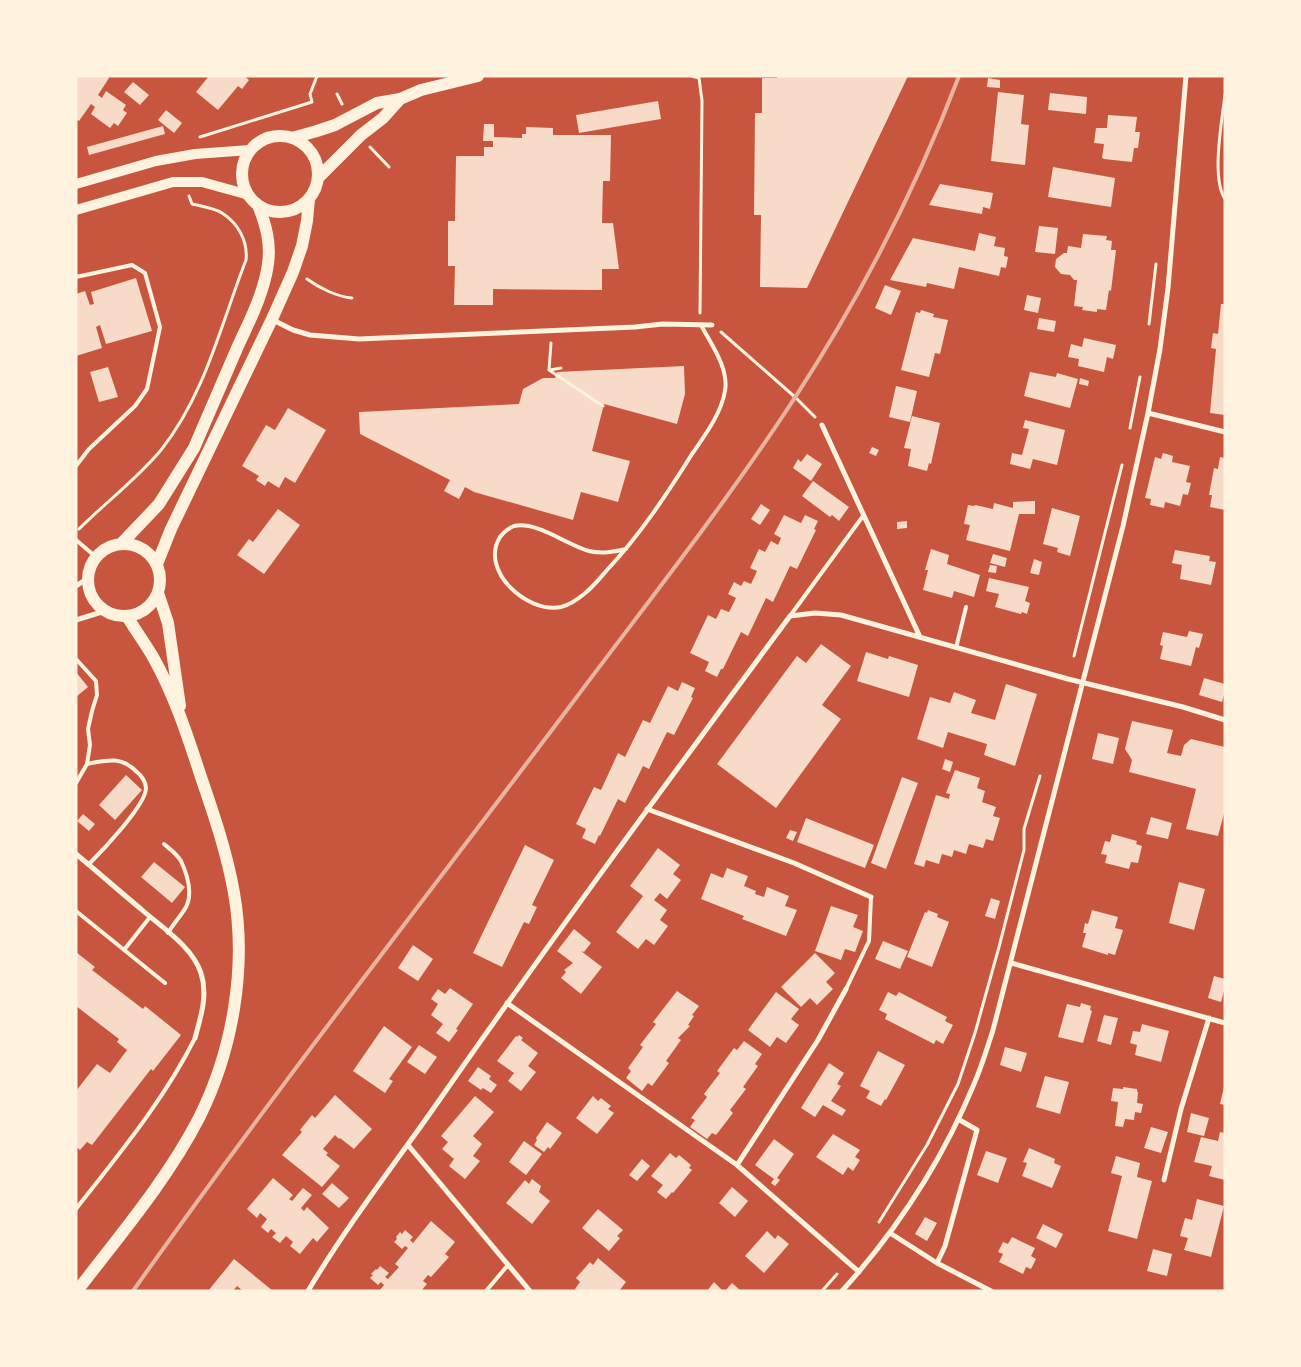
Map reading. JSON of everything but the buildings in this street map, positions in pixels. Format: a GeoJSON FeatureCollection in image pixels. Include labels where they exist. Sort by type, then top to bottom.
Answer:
{"type":"FeatureCollection","features":[{"type":"Feature","properties":{"kind":"main road"},"geometry":{"type":"LineString","coordinates":[[292,138],[335,125],[377,103],[400,99],[440,85],[478,76]]}},
{"type":"Feature","properties":{"kind":"main road"},"geometry":{"type":"LineString","coordinates":[[318,178],[360,135],[383,118],[400,99]]}},
{"type":"Feature","properties":{"kind":"main road"},"geometry":{"type":"LineString","coordinates":[[122,544],[159,504],[194,448],[256,306],[268,265],[268,237],[266,225],[258,205],[249,195],[243,183],[242,169],[250,150],[269,137],[284,136],[300,142],[312,153],[318,170],[318,178],[313,192],[308,199],[296,208],[281,212],[258,205]]}},
{"type":"Feature","properties":{"kind":"main road"},"geometry":{"type":"LineString","coordinates":[[76,184],[156,161],[195,154],[250,150]]}},
{"type":"Feature","properties":{"kind":"main road"},"geometry":{"type":"LineString","coordinates":[[76,210],[173,182],[202,182],[249,195]]}},
{"type":"Feature","properties":{"kind":"main road"},"geometry":{"type":"LineString","coordinates":[[157,564],[171,529],[293,272],[302,246],[307,222],[308,199]]}},
{"type":"Feature","properties":{"kind":"main road"},"geometry":{"type":"LineString","coordinates":[[122,544],[131,544],[150,554],[157,564],[160,579],[158,593],[151,604],[144,610],[127,616],[118,616],[105,611],[98,605],[90,594],[88,578],[90,567],[104,549],[122,544]]}},
{"type":"Feature","properties":{"kind":"main road"},"geometry":{"type":"LineString","coordinates":[[158,593],[168,623],[183,720]]}},
{"type":"Feature","properties":{"kind":"main road"},"geometry":{"type":"LineString","coordinates":[[77,1291],[144,1204],[186,1142],[212,1086],[223,1055],[236,989],[238,926],[228,861],[218,826],[183,720],[153,658],[127,616]]}},
{"type":"Feature","properties":{"kind":"street"},"geometry":{"type":"LineString","coordinates":[[842,1291],[890,1233],[916,1196],[958,1119],[975,1083],[994,1030],[1123,526],[1148,414],[1160,349],[1168,288],[1186,76]]}},
{"type":"Feature","properties":{"kind":"street"},"geometry":{"type":"LineString","coordinates":[[272,319],[310,336],[359,339],[635,327],[663,324],[712,325]]}},
{"type":"Feature","properties":{"kind":"street"},"geometry":{"type":"LineString","coordinates":[[1148,414],[1225,432]]}},
{"type":"Feature","properties":{"kind":"street"},"geometry":{"type":"LineString","coordinates":[[822,425],[920,637]]}},
{"type":"Feature","properties":{"kind":"street"},"geometry":{"type":"LineString","coordinates":[[76,586],[88,578]]}},
{"type":"Feature","properties":{"kind":"street"},"geometry":{"type":"LineString","coordinates":[[76,620],[105,611]]}},
{"type":"Feature","properties":{"kind":"street"},"geometry":{"type":"LineString","coordinates":[[308,1291],[363,1205],[408,1145],[507,1003],[647,809],[790,616],[815,613],[841,615],[1082,683],[1184,707],[1225,720]]}},
{"type":"Feature","properties":{"kind":"street"},"geometry":{"type":"LineString","coordinates":[[647,809],[794,863],[870,897]]}},
{"type":"Feature","properties":{"kind":"street"},"geometry":{"type":"LineString","coordinates":[[76,854],[150,917],[193,957],[201,973],[204,989],[203,1006],[195,1038]]}},
{"type":"Feature","properties":{"kind":"street"},"geometry":{"type":"LineString","coordinates":[[1011,963],[1225,1023]]}},
{"type":"Feature","properties":{"kind":"street"},"geometry":{"type":"LineString","coordinates":[[736,1165],[818,1040],[846,989]]}},
{"type":"Feature","properties":{"kind":"street"},"geometry":{"type":"LineString","coordinates":[[507,1003],[736,1165],[859,1272]]}},
{"type":"Feature","properties":{"kind":"street"},"geometry":{"type":"LineString","coordinates":[[1164,1180],[1181,1109],[1209,1018]]}},
{"type":"Feature","properties":{"kind":"street"},"geometry":{"type":"LineString","coordinates":[[937,1262],[945,1246],[978,1130],[958,1119]]}},
{"type":"Feature","properties":{"kind":"street"},"geometry":{"type":"LineString","coordinates":[[408,1145],[530,1291]]}},
{"type":"Feature","properties":{"kind":"street"},"geometry":{"type":"LineString","coordinates":[[890,1233],[937,1262],[991,1291]]}},
{"type":"Feature","properties":{"kind":"lane"},"geometry":{"type":"LineString","coordinates":[[76,277],[132,265],[145,274],[160,327],[147,389],[135,406],[89,449],[76,466]]}},
{"type":"Feature","properties":{"kind":"lane"},"geometry":{"type":"LineString","coordinates":[[626,549],[607,553],[588,550],[535,528],[514,526],[503,533],[497,542],[494,564],[500,575],[517,593],[533,605],[545,608],[561,607],[585,594],[626,549],[683,469],[718,414],[723,400],[726,380],[701,325]]}},
{"type":"Feature","properties":{"kind":"lane"},"geometry":{"type":"LineString","coordinates":[[790,616],[863,516]]}},
{"type":"Feature","properties":{"kind":"lane"},"geometry":{"type":"LineString","coordinates":[[76,540],[96,557]]}},
{"type":"Feature","properties":{"kind":"lane"},"geometry":{"type":"LineString","coordinates":[[956,648],[966,607]]}},
{"type":"Feature","properties":{"kind":"lane"},"geometry":{"type":"LineString","coordinates":[[76,659],[96,681],[97,695],[88,729],[90,745],[87,764],[76,783]]}},
{"type":"Feature","properties":{"kind":"lane"},"geometry":{"type":"LineString","coordinates":[[87,764],[111,759],[124,763],[141,775],[146,787],[144,797],[133,813],[102,852],[89,864]]}},
{"type":"Feature","properties":{"kind":"lane"},"geometry":{"type":"LineString","coordinates":[[164,844],[174,851],[181,860],[190,888],[186,907],[168,933]]}},
{"type":"Feature","properties":{"kind":"lane"},"geometry":{"type":"LineString","coordinates":[[846,989],[869,941],[870,897]]}},
{"type":"Feature","properties":{"kind":"lane"},"geometry":{"type":"LineString","coordinates":[[76,911],[165,983]]}},
{"type":"Feature","properties":{"kind":"lane"},"geometry":{"type":"LineString","coordinates":[[124,950],[150,917]]}},
{"type":"Feature","properties":{"kind":"lane"},"geometry":{"type":"LineString","coordinates":[[76,1209],[166,1091],[195,1038]]}},
{"type":"Feature","properties":{"kind":"lane"},"geometry":{"type":"LineString","coordinates":[[486,1291],[508,1265]]}},
{"type":"Feature","properties":{"kind":"path"},"geometry":{"type":"LineString","coordinates":[[692,76],[699,78],[702,101],[699,309],[701,325]]}},
{"type":"Feature","properties":{"kind":"path"},"geometry":{"type":"LineString","coordinates":[[195,139],[312,102],[310,94],[316,77]]}},
{"type":"Feature","properties":{"kind":"path"},"geometry":{"type":"LineString","coordinates":[[337,94],[344,108]]}},
{"type":"Feature","properties":{"kind":"path"},"geometry":{"type":"LineString","coordinates":[[1225,95],[1218,152],[1220,191],[1225,199]]}},
{"type":"Feature","properties":{"kind":"path"},"geometry":{"type":"LineString","coordinates":[[368,145],[389,167]]}},
{"type":"Feature","properties":{"kind":"path"},"geometry":{"type":"LineString","coordinates":[[76,532],[125,487],[161,450],[178,425],[205,373],[246,260],[245,244],[241,232],[222,212],[192,204],[188,190]]}},
{"type":"Feature","properties":{"kind":"path"},"geometry":{"type":"LineString","coordinates":[[1148,328],[1156,256]]}},
{"type":"Feature","properties":{"kind":"path"},"geometry":{"type":"LineString","coordinates":[[305,277],[321,287],[352,298]]}},
{"type":"Feature","properties":{"kind":"path"},"geometry":{"type":"LineString","coordinates":[[712,325],[795,397],[822,425]]}},
{"type":"Feature","properties":{"kind":"path"},"geometry":{"type":"LineString","coordinates":[[549,370],[551,342]]}},
{"type":"Feature","properties":{"kind":"path"},"geometry":{"type":"LineString","coordinates":[[549,370],[561,368]]}},
{"type":"Feature","properties":{"kind":"path"},"geometry":{"type":"LineString","coordinates":[[549,370],[603,406]]}},
{"type":"Feature","properties":{"kind":"path"},"geometry":{"type":"LineString","coordinates":[[1129,431],[1140,374]]}},
{"type":"Feature","properties":{"kind":"path"},"geometry":{"type":"LineString","coordinates":[[1074,656],[1123,459]]}},
{"type":"Feature","properties":{"kind":"path"},"geometry":{"type":"LineString","coordinates":[[879,1223],[930,1140],[958,1084],[975,1033],[999,947],[1024,850],[1024,829],[1040,776]]}},
{"type":"Feature","properties":{"kind":"path"},"geometry":{"type":"LineString","coordinates":[[822,1291],[836,1274]]}},
{"type":"Feature","properties":{"kind":"railway"},"geometry":{"type":"LineString","coordinates":[[133,1291],[297,1067],[688,550],[794,399],[842,322],[885,242],[924,160],[959,76]]}}]}
